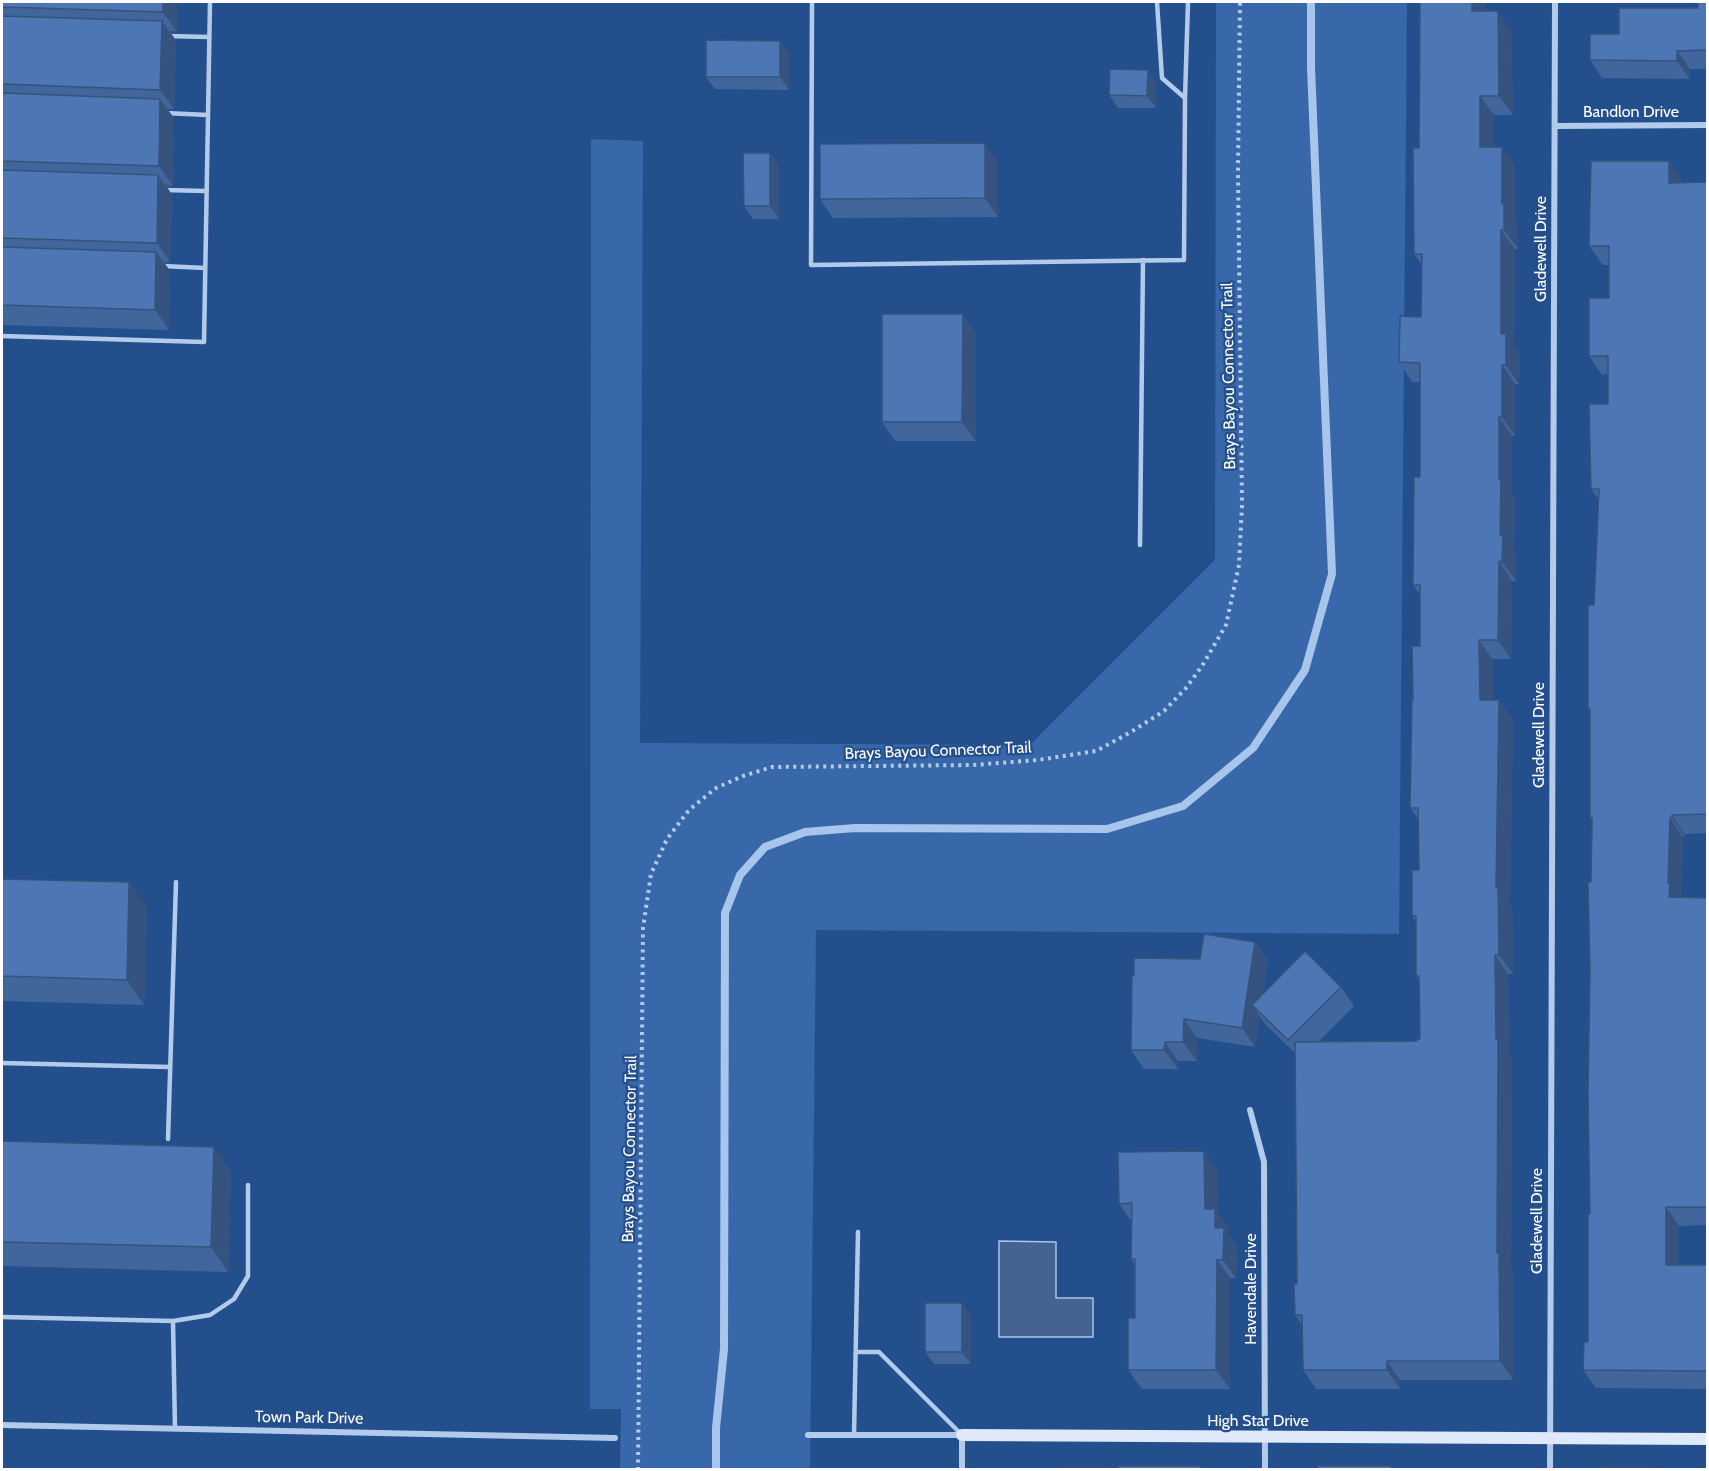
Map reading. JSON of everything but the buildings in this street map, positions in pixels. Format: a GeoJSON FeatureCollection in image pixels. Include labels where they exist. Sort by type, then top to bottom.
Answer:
{"type":"FeatureCollection","features":[{"type":"Feature","properties":{"kind":"street","name":"Gladewell Drive"},"geometry":{"type":"LineString","coordinates":[[1550,1470],[1555,2]]}},
{"type":"Feature","properties":{"kind":"street","name":"Bandlon Drive"},"geometry":{"type":"LineString","coordinates":[[1555,126],[1707,125]]}},
{"type":"Feature","properties":{"kind":"street","name":"Havendale Drive"},"geometry":{"type":"LineString","coordinates":[[1250,1110],[1264,1162],[1265,1470]]}},
{"type":"Feature","properties":{"kind":"street","name":"Town Park Drive"},"geometry":{"type":"LineString","coordinates":[[2,1425],[615,1438]]}},
{"type":"Feature","properties":{"kind":"street","name":"High Star Drive"},"geometry":{"type":"LineString","coordinates":[[808,1435],[1707,1439]]}},
{"type":"Feature","properties":{"kind":"street"},"geometry":{"type":"LineString","coordinates":[[962,1435],[962,1470]]}},
{"type":"Feature","properties":{"kind":"lane"},"geometry":{"type":"LineString","coordinates":[[2,336],[204,342],[210,2]]}},
{"type":"Feature","properties":{"kind":"lane"},"geometry":{"type":"LineString","coordinates":[[812,2],[811,265],[1184,260],[1188,2]]}},
{"type":"Feature","properties":{"kind":"lane"},"geometry":{"type":"LineString","coordinates":[[1157,2],[1162,78],[1185,98]]}},
{"type":"Feature","properties":{"kind":"lane"},"geometry":{"type":"LineString","coordinates":[[163,36],[209,37]]}},
{"type":"Feature","properties":{"kind":"lane"},"geometry":{"type":"LineString","coordinates":[[162,113],[208,115]]}},
{"type":"Feature","properties":{"kind":"lane"},"geometry":{"type":"LineString","coordinates":[[161,190],[206,191]]}},
{"type":"Feature","properties":{"kind":"lane"},"geometry":{"type":"LineString","coordinates":[[1140,544],[1143,260]]}},
{"type":"Feature","properties":{"kind":"lane"},"geometry":{"type":"LineString","coordinates":[[157,266],[205,268]]}},
{"type":"Feature","properties":{"kind":"lane"},"geometry":{"type":"LineString","coordinates":[[168,1139],[176,882]]}},
{"type":"Feature","properties":{"kind":"lane"},"geometry":{"type":"LineString","coordinates":[[2,1063],[170,1067]]}},
{"type":"Feature","properties":{"kind":"lane"},"geometry":{"type":"LineString","coordinates":[[2,1317],[173,1321],[210,1315],[234,1299],[248,1276],[248,1185]]}},
{"type":"Feature","properties":{"kind":"lane"},"geometry":{"type":"LineString","coordinates":[[854,1435],[858,1232]]}},
{"type":"Feature","properties":{"kind":"lane"},"geometry":{"type":"LineString","coordinates":[[173,1321],[175,1429]]}},
{"type":"Feature","properties":{"kind":"lane"},"geometry":{"type":"LineString","coordinates":[[856,1352],[879,1352],[962,1435]]}},
{"type":"Feature","properties":{"kind":"path","name":"Brays Bayou Connector Trail"},"geometry":{"type":"LineString","coordinates":[[638,1470],[643,928],[651,874],[667,839],[689,810],[716,788],[772,767],[973,765],[1038,760],[1096,751],[1164,711],[1197,674],[1226,626],[1239,565],[1242,505],[1238,172],[1240,2]]}},
{"type":"Feature","properties":{"kind":"shaded area"},"geometry":{"type":"Polygon","coordinates":[[[1216,2],[1407,2],[1399,934],[816,930],[810,1469],[620,1469],[621,1409],[590,1409],[591,139],[643,141],[640,743],[1030,745],[1215,560],[1216,2]]]}},
{"type":"Feature","properties":{"kind":"shaded area"},"geometry":{"type":"Polygon","coordinates":[[[999,1241],[1056,1242],[1056,1298],[1093,1298],[1093,1337],[999,1337],[999,1241]]]}},
{"type":"Feature","properties":{"kind":"waterway"},"geometry":{"type":"LineString","coordinates":[[716,1470],[716,1428],[724,1349],[725,913],[740,875],[765,847],[805,832],[855,828],[1107,829],[1183,806],[1253,748],[1305,670],[1332,574],[1311,67],[1311,2]]}}]}
